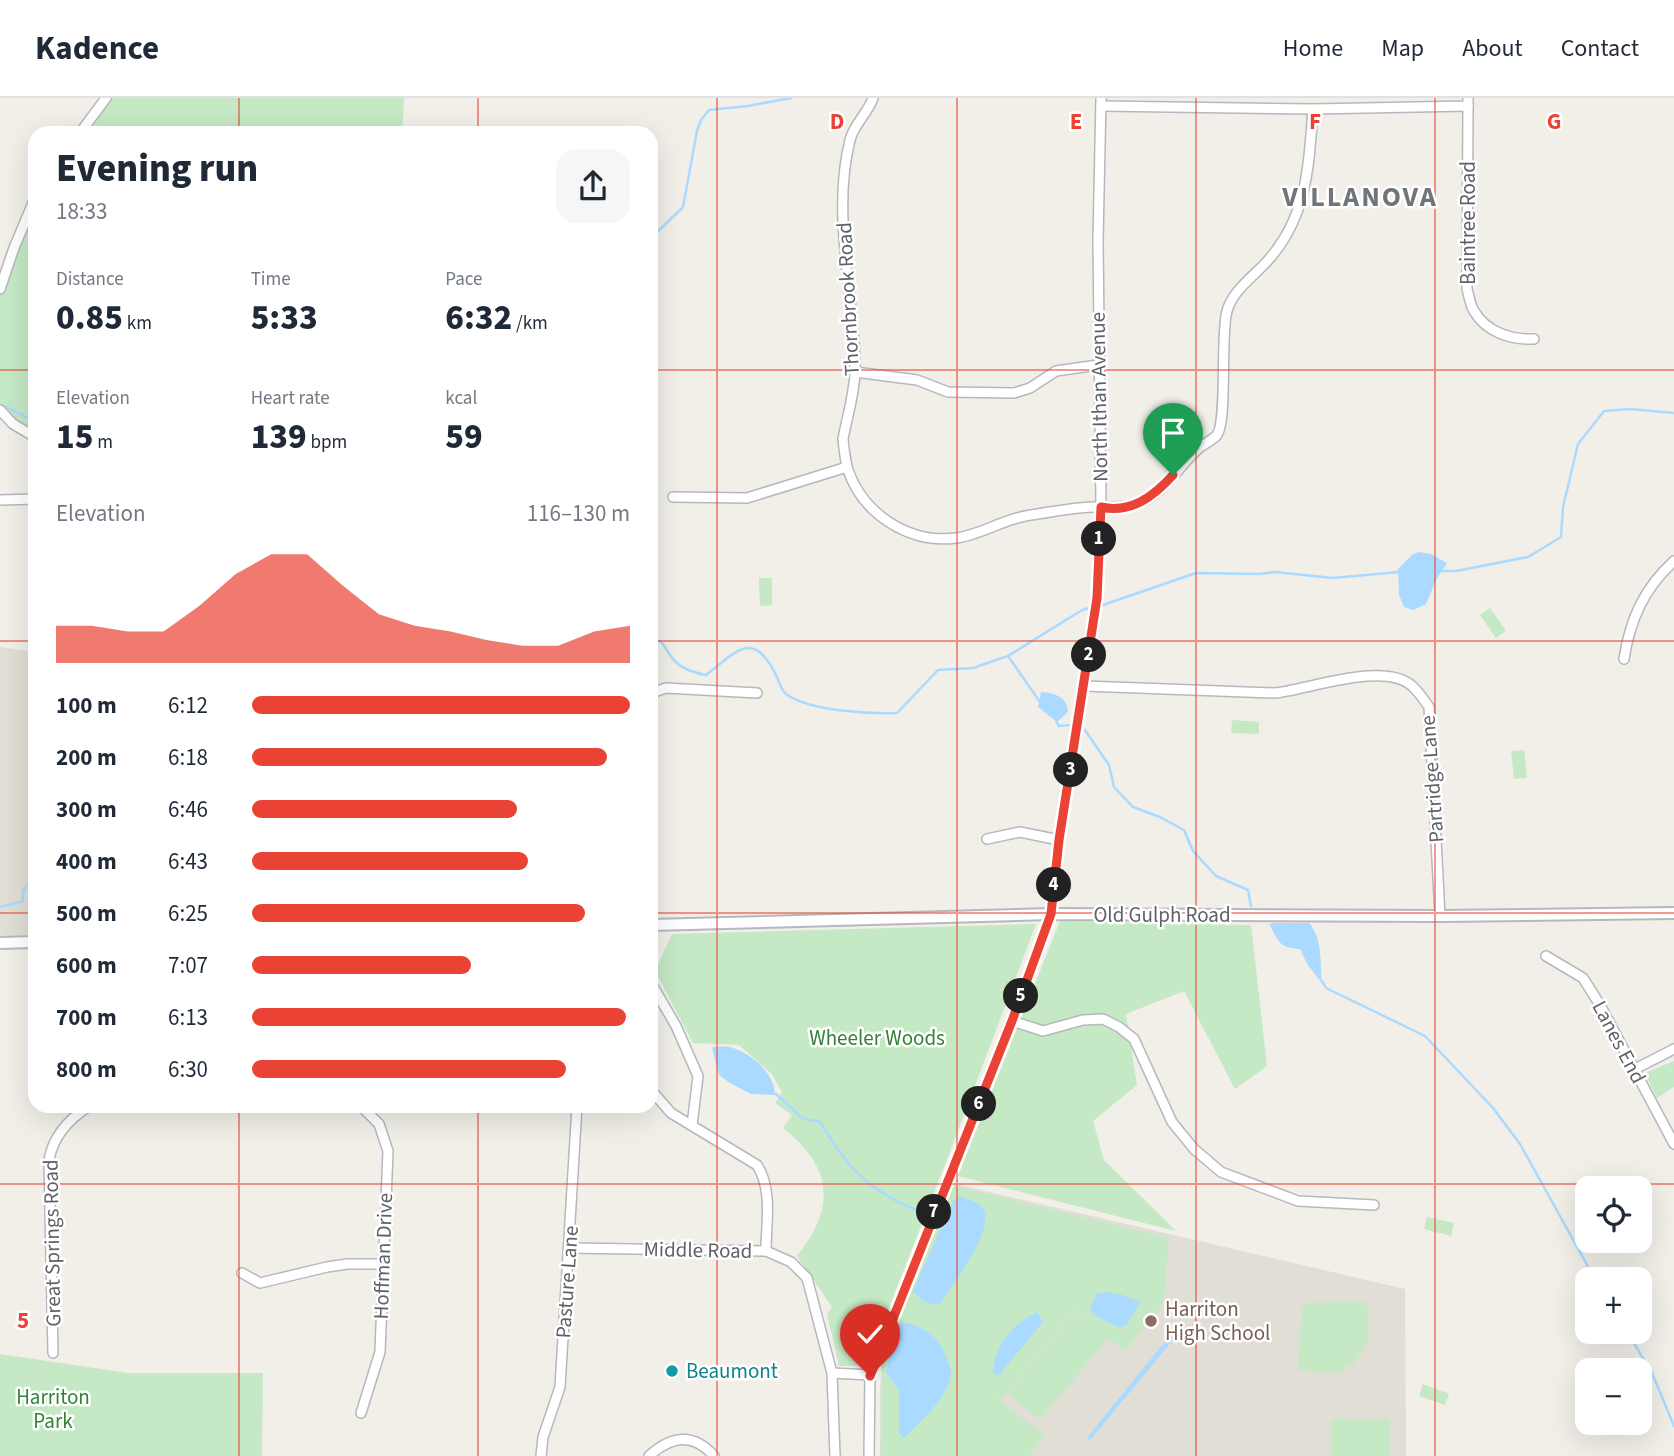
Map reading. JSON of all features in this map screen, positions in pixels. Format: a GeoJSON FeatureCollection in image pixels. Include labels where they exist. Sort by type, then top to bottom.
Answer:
{"type":"FeatureCollection","features":[{"type":"Feature","properties":{"kind":"street"},"geometry":{"type":"LineString","coordinates":[[85,126],[106,98]]}},
{"type":"Feature","properties":{"kind":"street","name":"Thornbrook Road"},"geometry":{"type":"LineString","coordinates":[[873,98],[850,139],[844,207],[855,372],[843,439],[847,467],[862,497],[888,522],[901,530],[933,538],[957,538],[1025,516],[1133,505],[1156,493],[1221,430],[1222,344],[1227,309],[1236,293],[1278,248],[1297,213],[1309,174],[1313,108]]}},
{"type":"Feature","properties":{"kind":"street"},"geometry":{"type":"LineString","coordinates":[[1101,102],[1313,108],[1468,102]]}},
{"type":"Feature","properties":{"kind":"street","name":"North Ithan Avenue"},"geometry":{"type":"LineString","coordinates":[[869,1456],[870,1376],[1012,1021],[1051,914],[1059,840],[1097,598],[1101,507],[1098,208],[1101,102]]}},
{"type":"Feature","properties":{"kind":"street","name":"Baintree Road"},"geometry":{"type":"LineString","coordinates":[[1468,102],[1467,289],[1473,311],[1497,333],[1534,339]]}},
{"type":"Feature","properties":{"kind":"street"},"geometry":{"type":"LineString","coordinates":[[0,289],[28,214]]}},
{"type":"Feature","properties":{"kind":"street"},"geometry":{"type":"LineString","coordinates":[[855,372],[917,380],[948,392],[1014,393],[1030,388],[1056,371],[1098,365]]}},
{"type":"Feature","properties":{"kind":"street"},"geometry":{"type":"LineString","coordinates":[[0,410],[13,424],[28,433]]}},
{"type":"Feature","properties":{"kind":"street"},"geometry":{"type":"LineString","coordinates":[[673,497],[747,498],[847,467]]}},
{"type":"Feature","properties":{"kind":"street"},"geometry":{"type":"LineString","coordinates":[[0,500],[28,499]]}},
{"type":"Feature","properties":{"kind":"street"},"geometry":{"type":"LineString","coordinates":[[1624,659],[1627,636],[1637,607],[1652,585],[1674,561]]}},
{"type":"Feature","properties":{"kind":"street","name":"Partridge Lane"},"geometry":{"type":"LineString","coordinates":[[1085,686],[1275,693],[1302,690],[1363,675],[1392,675],[1411,684],[1429,707],[1440,916]]}},
{"type":"Feature","properties":{"kind":"street"},"geometry":{"type":"LineString","coordinates":[[658,691],[666,688],[757,692]]}},
{"type":"Feature","properties":{"kind":"street"},"geometry":{"type":"LineString","coordinates":[[988,839],[1020,832],[1059,840]]}},
{"type":"Feature","properties":{"kind":"street","name":"Old Gulph Road"},"geometry":{"type":"LineString","coordinates":[[658,925],[1051,914],[1440,916],[1674,913]]}},
{"type":"Feature","properties":{"kind":"street"},"geometry":{"type":"LineString","coordinates":[[0,943],[28,942]]}},
{"type":"Feature","properties":{"kind":"street","name":"Lanes End"},"geometry":{"type":"LineString","coordinates":[[1546,956],[1583,978],[1601,1005],[1674,1144]]}},
{"type":"Feature","properties":{"kind":"street"},"geometry":{"type":"LineString","coordinates":[[658,996],[676,1026],[698,1076],[692,1125]]}},
{"type":"Feature","properties":{"kind":"street"},"geometry":{"type":"LineString","coordinates":[[1012,1021],[1044,1031],[1083,1020],[1103,1019],[1119,1027],[1134,1039],[1172,1122],[1194,1149],[1221,1172],[1298,1201],[1374,1205]]}},
{"type":"Feature","properties":{"kind":"street"},"geometry":{"type":"LineString","coordinates":[[1633,1070],[1674,1049]]}},
{"type":"Feature","properties":{"kind":"street"},"geometry":{"type":"LineString","coordinates":[[658,1098],[671,1113],[757,1166],[763,1175],[767,1192],[766,1251]]}},
{"type":"Feature","properties":{"kind":"street","name":"Great Springs Road"},"geometry":{"type":"LineString","coordinates":[[53,1353],[49,1160],[52,1146],[80,1113]]}},
{"type":"Feature","properties":{"kind":"street","name":"Hoffman Drive"},"geometry":{"type":"LineString","coordinates":[[361,1413],[380,1352],[388,1151],[379,1124],[368,1113]]}},
{"type":"Feature","properties":{"kind":"street","name":"Pasture Lane"},"geometry":{"type":"LineString","coordinates":[[541,1456],[543,1437],[560,1387],[577,1113]]}},
{"type":"Feature","properties":{"kind":"street","name":"Middle Road"},"geometry":{"type":"LineString","coordinates":[[570,1248],[766,1251],[791,1262],[807,1278],[832,1373]]}},
{"type":"Feature","properties":{"kind":"street"},"geometry":{"type":"LineString","coordinates":[[242,1273],[260,1283],[327,1267],[382,1264]]}},
{"type":"Feature","properties":{"kind":"street"},"geometry":{"type":"LineString","coordinates":[[835,1456],[832,1373],[870,1376]]}},
{"type":"Feature","properties":{"kind":"street"},"geometry":{"type":"LineString","coordinates":[[649,1456],[657,1449],[680,1439],[696,1441],[707,1447],[714,1456]]}},
{"type":"Feature","properties":{"kind":"shaded area"},"geometry":{"type":"Polygon","coordinates":[[[0,647],[28,651],[28,935],[0,936],[0,647]]]}},
{"type":"Feature","properties":{"kind":"shaded area","name":"Harriton High School"},"geometry":{"type":"Polygon","coordinates":[[[951,1183],[1405,1289],[1406,1456],[880,1456],[880,1386],[884,1352],[951,1183]]]}},
{"type":"Feature","properties":{"kind":"green space"},"geometry":{"type":"Polygon","coordinates":[[[106,98],[404,98],[402,126],[85,126],[106,98]]]}},
{"type":"Feature","properties":{"kind":"green space"},"geometry":{"type":"Polygon","coordinates":[[[28,216],[28,432],[0,410],[0,289],[28,216]]]}},
{"type":"Feature","properties":{"kind":"green space"},"geometry":{"type":"Polygon","coordinates":[[[759,578],[772,578],[772,605],[760,606],[759,578]]]}},
{"type":"Feature","properties":{"kind":"green space"},"geometry":{"type":"Polygon","coordinates":[[[1490,608],[1506,631],[1496,638],[1480,615],[1490,608]]]}},
{"type":"Feature","properties":{"kind":"green space"},"geometry":{"type":"Polygon","coordinates":[[[1232,720],[1259,722],[1259,734],[1231,733],[1232,720]]]}},
{"type":"Feature","properties":{"kind":"green space"},"geometry":{"type":"Polygon","coordinates":[[[1524,750],[1527,778],[1514,779],[1511,751],[1524,750]]]}},
{"type":"Feature","properties":{"kind":"green space"},"geometry":{"type":"Polygon","coordinates":[[[1060,921],[1251,925],[1267,1066],[1235,1089],[1184,991],[1126,1014],[1137,1085],[1093,1121],[1104,1160],[1176,1231],[958,1176],[1060,921]]]}},
{"type":"Feature","properties":{"kind":"green space","name":"Wheeler Woods"},"geometry":{"type":"Polygon","coordinates":[[[1036,924],[866,1366],[839,1366],[827,1314],[832,1307],[797,1256],[819,1220],[823,1204],[820,1172],[811,1157],[783,1128],[792,1115],[775,1103],[782,1092],[772,1074],[739,1045],[693,1043],[658,977],[658,964],[672,934],[1036,924]]]}},
{"type":"Feature","properties":{"kind":"green space"},"geometry":{"type":"Polygon","coordinates":[[[1674,1061],[1674,1087],[1657,1098],[1645,1073],[1674,1061]]]}},
{"type":"Feature","properties":{"kind":"green space"},"geometry":{"type":"Polygon","coordinates":[[[952,1185],[1169,1238],[1164,1302],[1125,1351],[1108,1338],[1040,1420],[1007,1393],[1074,1311],[1093,1325],[1074,1309],[1001,1399],[983,1386],[1045,1436],[1029,1456],[881,1456],[882,1367],[952,1185]]]}},
{"type":"Feature","properties":{"kind":"green space"},"geometry":{"type":"Polygon","coordinates":[[[1427,1217],[1454,1223],[1451,1236],[1424,1229],[1427,1217]]]}},
{"type":"Feature","properties":{"kind":"green space"},"geometry":{"type":"Polygon","coordinates":[[[1367,1301],[1368,1342],[1354,1363],[1337,1373],[1298,1370],[1302,1308],[1308,1303],[1367,1301]]]}},
{"type":"Feature","properties":{"kind":"green space","name":"Harriton Park"},"geometry":{"type":"Polygon","coordinates":[[[0,1354],[128,1373],[263,1373],[262,1456],[0,1456],[0,1354]]]}},
{"type":"Feature","properties":{"kind":"green space"},"geometry":{"type":"Polygon","coordinates":[[[1423,1384],[1449,1394],[1445,1405],[1419,1396],[1423,1384]]]}},
{"type":"Feature","properties":{"kind":"green space"},"geometry":{"type":"Polygon","coordinates":[[[1331,1419],[1390,1419],[1390,1456],[1331,1456],[1331,1419]]]}},
{"type":"Feature","properties":{"kind":"water"},"geometry":{"type":"Polygon","coordinates":[[[1418,552],[1431,554],[1447,563],[1426,604],[1413,610],[1404,607],[1399,595],[1398,569],[1418,552]]]}},
{"type":"Feature","properties":{"kind":"water"},"geometry":{"type":"Polygon","coordinates":[[[1041,692],[1055,695],[1065,702],[1068,712],[1057,722],[1038,707],[1041,692]]]}},
{"type":"Feature","properties":{"kind":"water"},"geometry":{"type":"Polygon","coordinates":[[[1309,923],[1319,944],[1322,983],[1307,964],[1300,949],[1288,947],[1278,940],[1269,924],[1309,923]]]}},
{"type":"Feature","properties":{"kind":"water"},"geometry":{"type":"Polygon","coordinates":[[[713,1047],[730,1047],[753,1059],[771,1079],[775,1095],[751,1094],[719,1075],[713,1047]]]}},
{"type":"Feature","properties":{"kind":"water"},"geometry":{"type":"Polygon","coordinates":[[[961,1197],[984,1210],[983,1231],[962,1272],[940,1304],[928,1303],[913,1291],[953,1201],[961,1197]]]}},
{"type":"Feature","properties":{"kind":"water"},"geometry":{"type":"Polygon","coordinates":[[[1104,1292],[1141,1302],[1126,1325],[1120,1328],[1094,1315],[1090,1310],[1096,1294],[1104,1292]]]}},
{"type":"Feature","properties":{"kind":"water"},"geometry":{"type":"Polygon","coordinates":[[[1037,1312],[1043,1322],[999,1375],[993,1373],[997,1352],[1006,1336],[1019,1323],[1037,1312]]]}},
{"type":"Feature","properties":{"kind":"water"},"geometry":{"type":"Polygon","coordinates":[[[909,1323],[927,1331],[936,1339],[951,1371],[947,1388],[941,1398],[904,1438],[899,1433],[899,1390],[886,1373],[891,1346],[900,1324],[909,1323]]]}},
{"type":"Feature","properties":{"kind":"water"},"geometry":{"type":"Polygon","coordinates":[[[1175,1329],[1179,1333],[1090,1440],[1087,1438],[1175,1329]]]}},
{"type":"Feature","properties":{"kind":"waterway"},"geometry":{"type":"LineString","coordinates":[[658,231],[683,207],[697,131],[709,110],[791,98]]}},
{"type":"Feature","properties":{"kind":"waterway"},"geometry":{"type":"LineString","coordinates":[[4,406],[28,418]]}},
{"type":"Feature","properties":{"kind":"waterway"},"geometry":{"type":"LineString","coordinates":[[1440,571],[1456,571],[1528,557],[1561,537],[1563,507],[1578,444],[1604,411],[1630,409],[1674,413]]}},
{"type":"Feature","properties":{"kind":"waterway"},"geometry":{"type":"LineString","coordinates":[[1100,606],[1196,573],[1275,572],[1333,578],[1399,572]]}},
{"type":"Feature","properties":{"kind":"waterway"},"geometry":{"type":"LineString","coordinates":[[658,641],[681,666],[706,675],[735,652],[752,648],[768,661],[784,692],[796,700],[824,708],[897,713],[938,670],[973,668],[1008,656],[1082,610],[1093,607]]}},
{"type":"Feature","properties":{"kind":"waterway"},"geometry":{"type":"LineString","coordinates":[[1008,656],[1040,702]]}},
{"type":"Feature","properties":{"kind":"waterway"},"geometry":{"type":"LineString","coordinates":[[1056,721],[1059,726],[1070,725]]}},
{"type":"Feature","properties":{"kind":"waterway"},"geometry":{"type":"LineString","coordinates":[[1085,730],[1109,765],[1114,787],[1133,807],[1184,830],[1193,851],[1216,876],[1248,890],[1251,906]]}},
{"type":"Feature","properties":{"kind":"waterway"},"geometry":{"type":"LineString","coordinates":[[0,907],[23,901],[23,891],[28,884]]}},
{"type":"Feature","properties":{"kind":"waterway"},"geometry":{"type":"LineString","coordinates":[[1322,981],[1326,988],[1425,1036],[1493,1108],[1520,1144],[1588,1267]]}},
{"type":"Feature","properties":{"kind":"waterway"},"geometry":{"type":"LineString","coordinates":[[776,1094],[802,1118],[820,1122],[849,1165],[871,1185],[916,1210]]}},
{"type":"Feature","properties":{"kind":"waterway"},"geometry":{"type":"LineString","coordinates":[[1634,1344],[1652,1373],[1674,1426]]}},
{"type":"Feature","properties":{"kind":"place","name":"Harriton High School"},"geometry":{"type":"Point","coordinates":[1151,1321]}},
{"type":"Feature","properties":{"kind":"place","name":"Beaumont"},"geometry":{"type":"Point","coordinates":[672,1371]}},
{"type":"Feature","properties":{"kind":"district","name":"VILLANOVA"},"geometry":{"type":"Point","coordinates":[1360,197]}},
{"type":"Feature","properties":{"kind":"route"},"geometry":{"type":"LineString","coordinates":[[870,1376],[1012,1021],[1051,914],[1059,840],[1097,598],[1101,507],[1109,509],[1145,500],[1156,493],[1173,475]]}}]}
